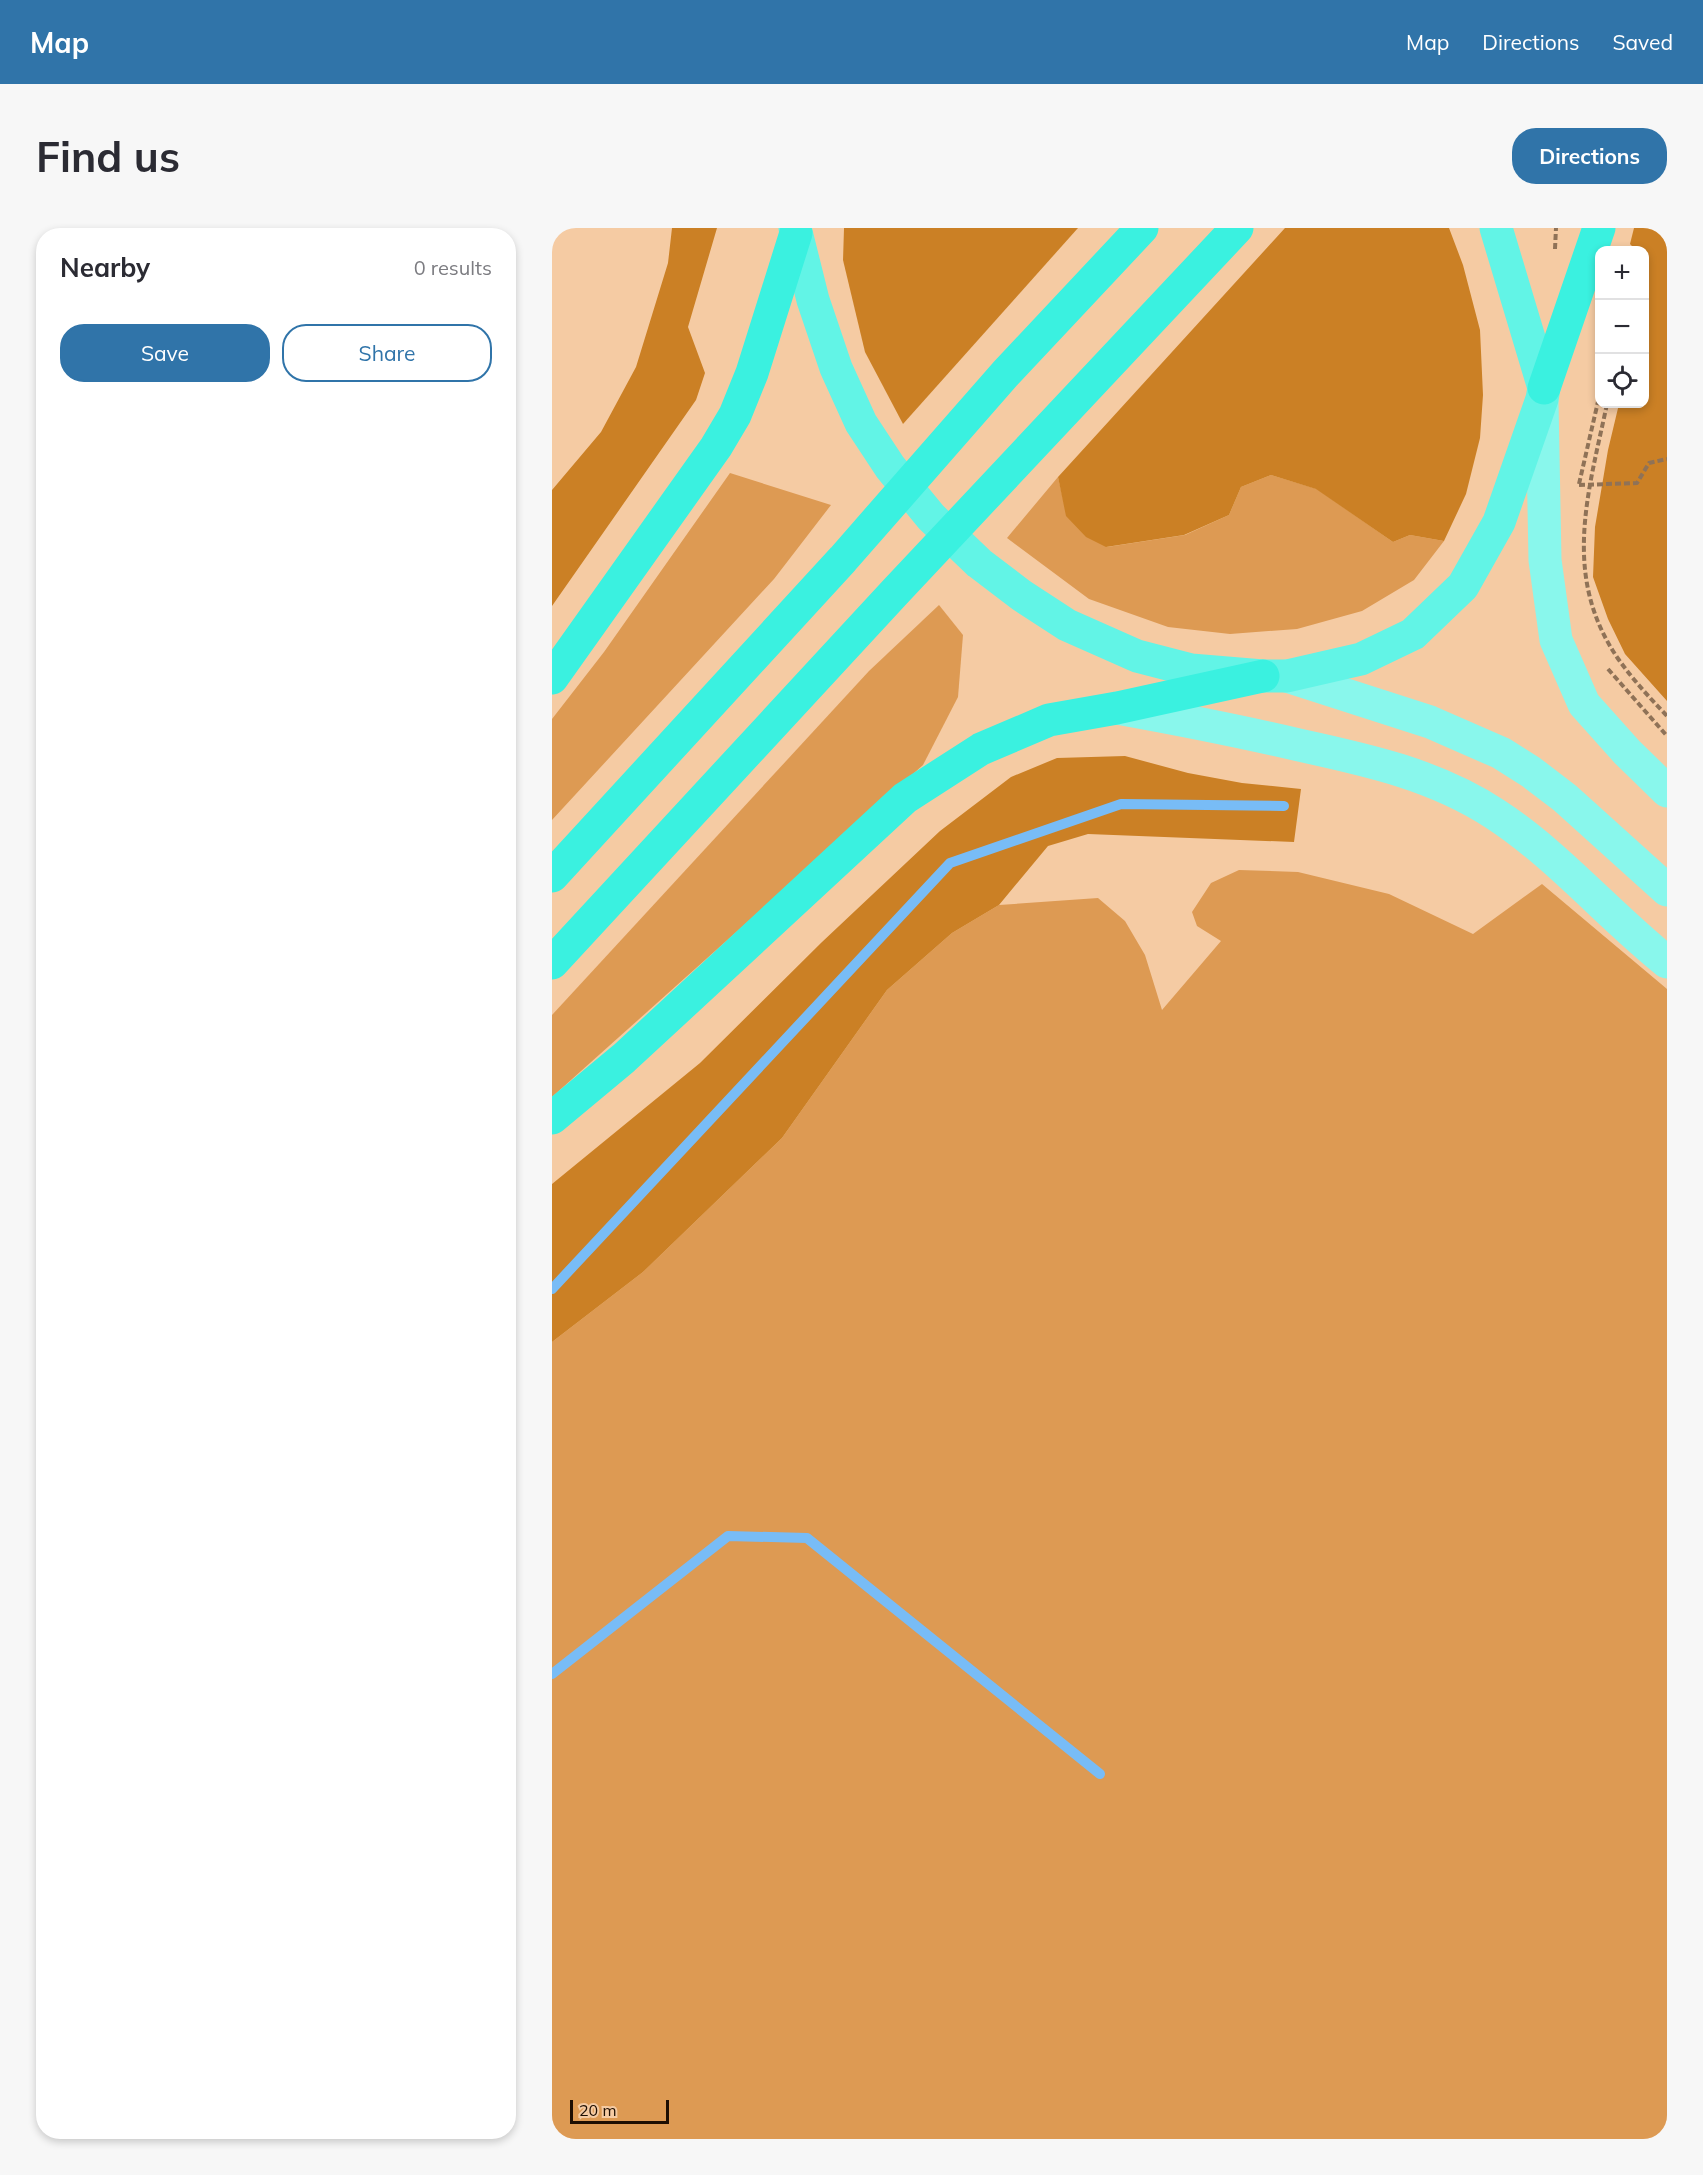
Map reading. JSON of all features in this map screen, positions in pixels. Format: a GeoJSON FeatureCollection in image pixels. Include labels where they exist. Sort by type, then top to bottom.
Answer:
{"type":"FeatureCollection","features":[{"type":"Feature","properties":{"kind":"highway"},"geometry":{"type":"LineString","coordinates":[[552,876],[843,559],[1005,374],[1142,228]]}},
{"type":"Feature","properties":{"kind":"highway"},"geometry":{"type":"LineString","coordinates":[[552,963],[894,592],[1237,228]]}},
{"type":"Feature","properties":{"kind":"highway"},"geometry":{"type":"LineString","coordinates":[[1496,228],[1543,393]]}},
{"type":"Feature","properties":{"kind":"highway"},"geometry":{"type":"LineString","coordinates":[[552,1118],[624,1058],[905,798],[981,749],[1049,720],[1361,659],[1413,634],[1463,586],[1499,522],[1599,228]]}},
{"type":"Feature","properties":{"kind":"highway"},"geometry":{"type":"LineString","coordinates":[[796,230],[813,300],[836,368],[861,423],[890,467],[932,517],[979,563],[1022,596],[1067,625],[1137,656],[1191,670],[1275,676]]}},
{"type":"Feature","properties":{"kind":"highway"},"geometry":{"type":"LineString","coordinates":[[552,678],[710,455],[735,414],[753,373],[796,230]]}},
{"type":"Feature","properties":{"kind":"main road"},"geometry":{"type":"LineString","coordinates":[[1543,393],[1545,560],[1556,640],[1584,704],[1626,752],[1667,791]]}},
{"type":"Feature","properties":{"kind":"main road"},"geometry":{"type":"LineString","coordinates":[[1275,676],[1430,722],[1501,753],[1565,798],[1667,890]]}},
{"type":"Feature","properties":{"kind":"main road"},"geometry":{"type":"LineString","coordinates":[[1117,708],[1204,723],[1360,758],[1416,774],[1465,795],[1497,814],[1541,848],[1639,940],[1667,962]]}},
{"type":"Feature","properties":{"kind":"path"},"geometry":{"type":"LineString","coordinates":[[1577,495],[1596,408]]}},
{"type":"Feature","properties":{"kind":"path"},"geometry":{"type":"LineString","coordinates":[[1606,408],[1582,537],[1588,589],[1595,612],[1618,659],[1667,716]]}},
{"type":"Feature","properties":{"kind":"path"},"geometry":{"type":"LineString","coordinates":[[1579,485],[1637,483],[1649,463],[1667,459]]}},
{"type":"Feature","properties":{"kind":"path"},"geometry":{"type":"LineString","coordinates":[[1606,665],[1667,736]]}},
{"type":"Feature","properties":{"kind":"shaded area"},"geometry":{"type":"Polygon","coordinates":[[[672,228],[717,228],[688,327],[705,373],[696,400],[552,606],[552,490],[601,432],[636,367],[668,263],[672,228]]]}},
{"type":"Feature","properties":{"kind":"shaded area"},"geometry":{"type":"Polygon","coordinates":[[[844,228],[1078,228],[903,424],[865,352],[843,260],[844,228]]]}},
{"type":"Feature","properties":{"kind":"shaded area"},"geometry":{"type":"Polygon","coordinates":[[[1285,228],[1449,228],[1463,265],[1480,330],[1483,395],[1480,438],[1466,494],[1444,541],[1410,535],[1393,542],[1316,489],[1271,475],[1241,487],[1229,515],[1184,535],[1106,547],[1086,537],[1066,516],[1058,477],[1285,228]]]}},
{"type":"Feature","properties":{"kind":"shaded area"},"geometry":{"type":"Polygon","coordinates":[[[1634,228],[1667,228],[1667,701],[1625,654],[1608,619],[1593,577],[1595,527],[1608,450],[1618,408],[1649,408],[1649,246],[1630,244],[1634,228]]]}},
{"type":"Feature","properties":{"kind":"shaded area"},"geometry":{"type":"Polygon","coordinates":[[[730,473],[831,505],[774,579],[552,820],[552,719],[604,652],[730,473]]]}},
{"type":"Feature","properties":{"kind":"shaded area"},"geometry":{"type":"Polygon","coordinates":[[[1271,475],[1317,489],[1393,542],[1410,535],[1444,541],[1414,580],[1362,611],[1297,629],[1230,634],[1168,627],[1089,599],[1007,538],[1058,477],[1067,516],[1107,547],[1185,535],[1229,515],[1241,487],[1271,475]]]}},
{"type":"Feature","properties":{"kind":"shaded area"},"geometry":{"type":"Polygon","coordinates":[[[939,605],[963,635],[958,697],[923,765],[552,1097],[552,1015],[869,671],[939,605]]]}},
{"type":"Feature","properties":{"kind":"shaded area"},"geometry":{"type":"Polygon","coordinates":[[[1125,756],[1188,773],[1242,783],[1301,789],[1294,842],[1088,834],[1048,846],[999,905],[952,933],[887,990],[782,1138],[643,1272],[552,1342],[552,1184],[700,1063],[822,942],[940,831],[1011,777],[1057,758],[1125,756]]]}},
{"type":"Feature","properties":{"kind":"shaded area"},"geometry":{"type":"Polygon","coordinates":[[[1239,870],[1298,872],[1389,894],[1473,934],[1542,884],[1667,989],[1667,2139],[552,2139],[552,1342],[643,1272],[782,1138],[887,990],[952,933],[999,905],[1098,898],[1125,921],[1145,955],[1162,1010],[1221,941],[1197,926],[1192,912],[1211,883],[1239,870]]]}},
{"type":"Feature","properties":{"kind":"waterway"},"geometry":{"type":"LineString","coordinates":[[552,1289],[950,863],[1121,804],[1284,806]]}},
{"type":"Feature","properties":{"kind":"waterway"},"geometry":{"type":"LineString","coordinates":[[552,1674],[728,1536],[807,1538],[1100,1774]]}}]}
